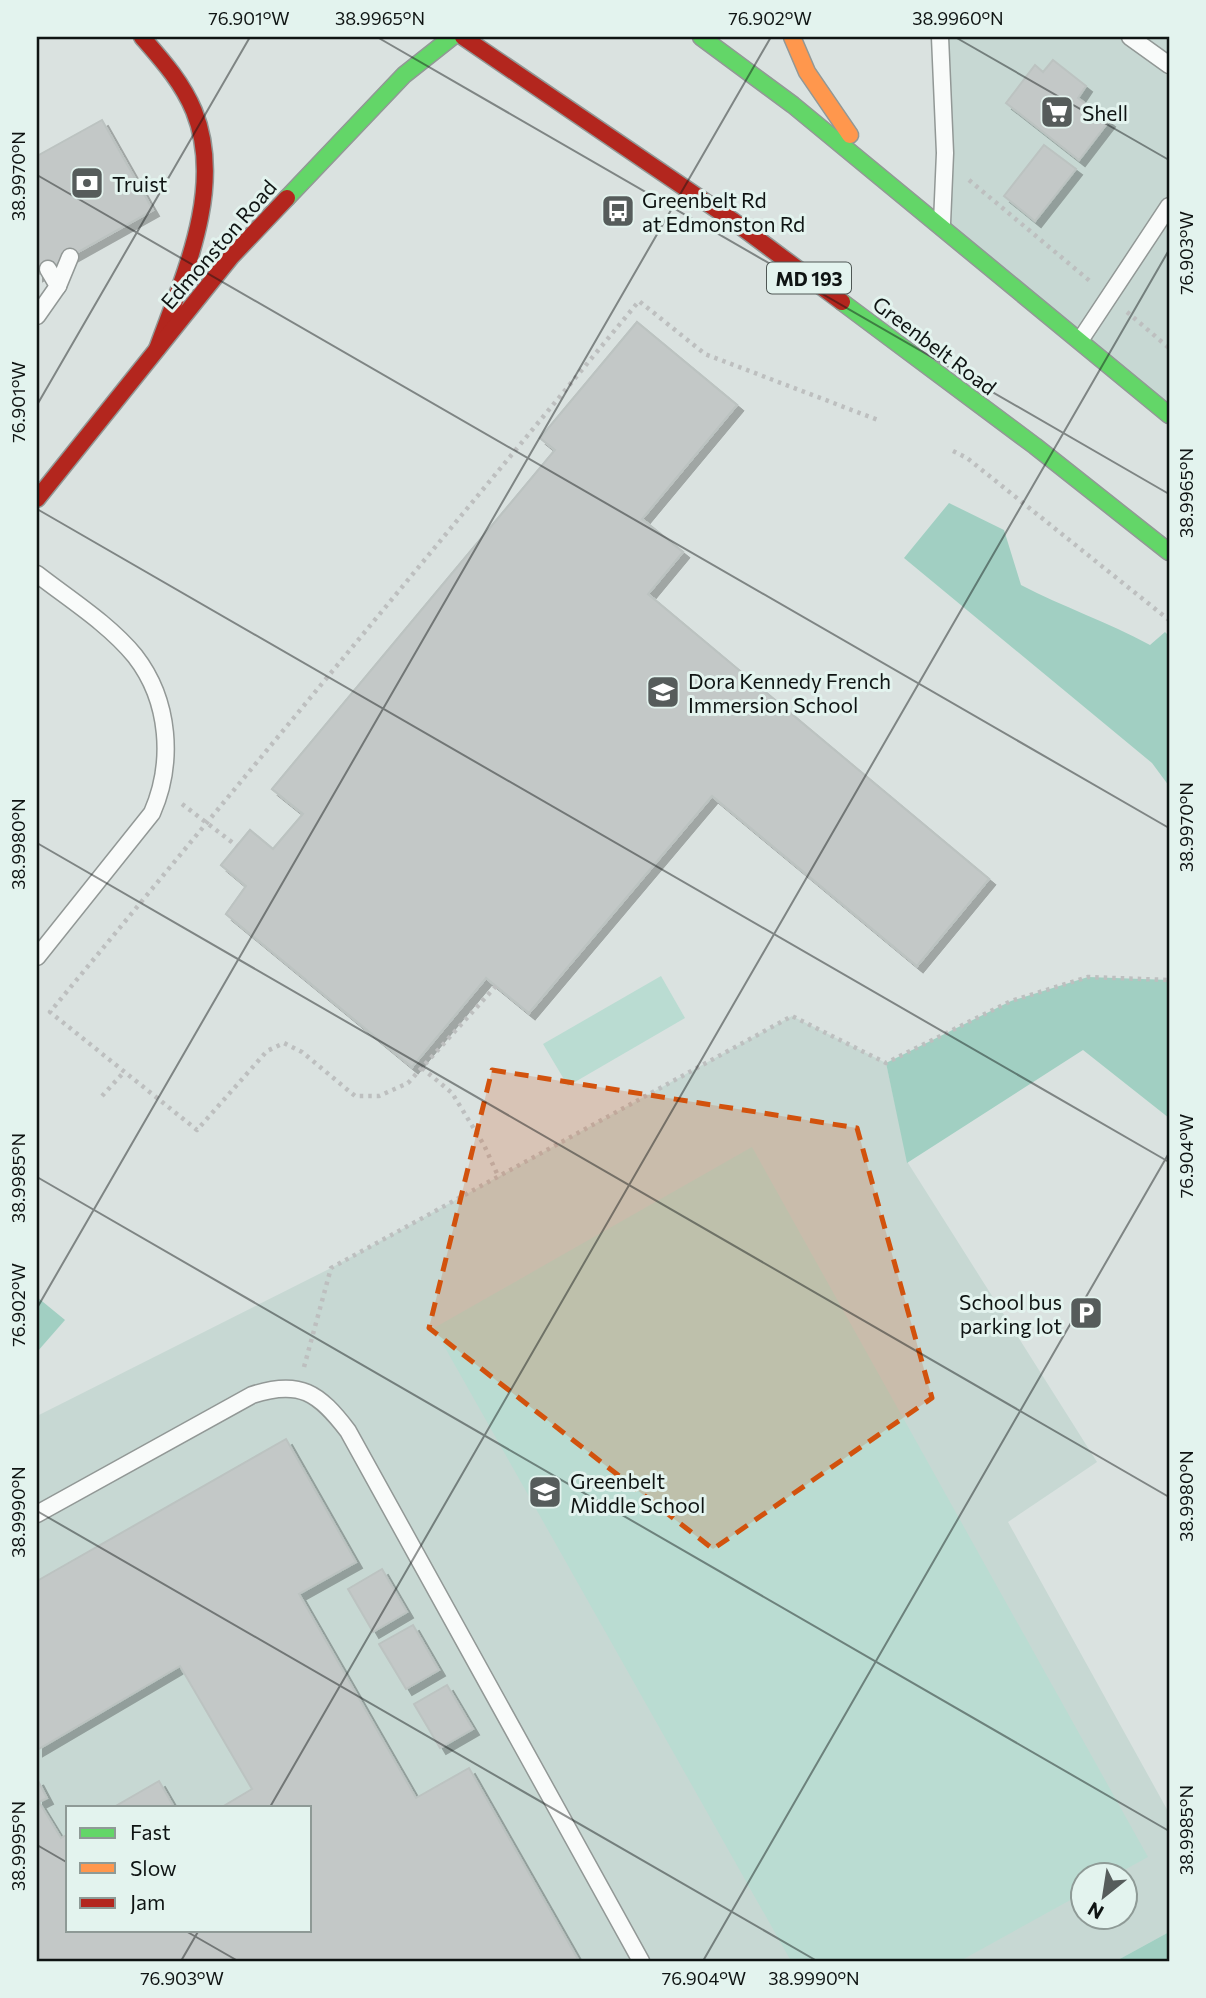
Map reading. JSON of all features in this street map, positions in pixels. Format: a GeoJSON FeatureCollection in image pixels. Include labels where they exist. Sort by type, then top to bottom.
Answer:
{"type":"FeatureCollection","features":[{"type":"Feature","properties":{"kind":"main road"},"geometry":{"type":"LineString","coordinates":[[142,37],[183,83],[202,133],[206,170],[201,210],[186,268],[157,349]]}},
{"type":"Feature","properties":{"kind":"main road","name":"Edmonston Road"},"geometry":{"type":"LineString","coordinates":[[37,499],[231,257],[404,75],[452,37]]}},
{"type":"Feature","properties":{"kind":"main road","name":"Greenbelt Road"},"geometry":{"type":"LineString","coordinates":[[463,37],[732,220],[1035,446],[1169,552]]}},
{"type":"Feature","properties":{"kind":"main road"},"geometry":{"type":"LineString","coordinates":[[701,37],[793,105],[1081,339],[1169,415]]}},
{"type":"Feature","properties":{"kind":"main road"},"geometry":{"type":"LineString","coordinates":[[792,37],[807,72],[853,139],[936,222]]}},
{"type":"Feature","properties":{"kind":"lane"},"geometry":{"type":"LineString","coordinates":[[936,222],[945,160],[940,37]]}},
{"type":"Feature","properties":{"kind":"lane"},"geometry":{"type":"LineString","coordinates":[[1130,37],[1169,65]]}},
{"type":"Feature","properties":{"kind":"lane"},"geometry":{"type":"LineString","coordinates":[[1081,339],[1169,206]]}},
{"type":"Feature","properties":{"kind":"lane"},"geometry":{"type":"LineString","coordinates":[[37,316],[58,286],[70,257]]}},
{"type":"Feature","properties":{"kind":"lane"},"geometry":{"type":"LineString","coordinates":[[48,269],[58,286]]}},
{"type":"Feature","properties":{"kind":"lane"},"geometry":{"type":"LineString","coordinates":[[37,574],[103,626],[135,656],[154,690],[165,730],[167,764],[163,789],[152,813],[37,957]]}},
{"type":"Feature","properties":{"kind":"lane"},"geometry":{"type":"LineString","coordinates":[[37,1514],[252,1395],[267,1390],[298,1388],[314,1394],[348,1431],[641,1961]]}},
{"type":"Feature","properties":{"kind":"path"},"geometry":{"type":"LineString","coordinates":[[945,160],[1169,348]]}},
{"type":"Feature","properties":{"kind":"path"},"geometry":{"type":"LineString","coordinates":[[496,986],[408,1083],[379,1096],[355,1096],[302,1052],[284,1043],[267,1051],[197,1130],[50,1012],[639,301],[705,354],[878,420]]}},
{"type":"Feature","properties":{"kind":"path"},"geometry":{"type":"LineString","coordinates":[[953,451],[967,458],[1169,620]]}},
{"type":"Feature","properties":{"kind":"path"},"geometry":{"type":"LineString","coordinates":[[163,789],[237,846]]}},
{"type":"Feature","properties":{"kind":"path"},"geometry":{"type":"LineString","coordinates":[[298,1388],[331,1268],[792,1016],[886,1063],[1011,1001],[1088,977],[1169,980]]}},
{"type":"Feature","properties":{"kind":"path"},"geometry":{"type":"LineString","coordinates":[[422,1068],[452,1093],[484,1145],[499,1178]]}},
{"type":"Feature","properties":{"kind":"path"},"geometry":{"type":"LineString","coordinates":[[102,1096],[124,1072]]}},
{"type":"Feature","properties":{"kind":"highlighted area"},"geometry":{"type":"Polygon","coordinates":[[[492,1070],[857,1128],[932,1398],[713,1549],[429,1328],[492,1070]]]}},
{"type":"Feature","properties":{"kind":"shaded area"},"geometry":{"type":"Polygon","coordinates":[[[940,37],[1169,37],[1169,415],[942,227],[940,37]]]}},
{"type":"Feature","properties":{"kind":"shaded area","name":"Greenbelt Middle School"},"geometry":{"type":"Polygon","coordinates":[[[792,1016],[886,1063],[908,1163],[1097,1462],[1008,1522],[1169,1813],[1169,1932],[1116,1961],[37,1961],[37,1416],[331,1268],[792,1016]]]}},
{"type":"Feature","properties":{"kind":"green space"},"geometry":{"type":"Polygon","coordinates":[[[949,503],[1004,530],[1021,585],[1150,645],[1165,632],[1169,636],[1169,786],[1152,763],[904,558],[949,503]]]}},
{"type":"Feature","properties":{"kind":"green space"},"geometry":{"type":"Polygon","coordinates":[[[661,976],[685,1018],[568,1086],[543,1044],[661,976]]]}},
{"type":"Feature","properties":{"kind":"green space"},"geometry":{"type":"Polygon","coordinates":[[[1088,977],[1169,980],[1169,1118],[1083,1050],[907,1163],[886,1063],[1011,1001],[1088,977]]]}},
{"type":"Feature","properties":{"kind":"green space"},"geometry":{"type":"Polygon","coordinates":[[[752,1147],[1148,1857],[1139,1862],[1070,1862],[1070,1900],[960,1961],[791,1961],[434,1328],[752,1147]]]}},
{"type":"Feature","properties":{"kind":"green space"},"geometry":{"type":"Polygon","coordinates":[[[37,1297],[65,1320],[37,1352],[37,1297]]]}},
{"type":"Feature","properties":{"kind":"green space"},"geometry":{"type":"Polygon","coordinates":[[[1169,1932],[1169,1961],[1116,1961],[1169,1932]]]}},
{"type":"Feature","properties":{"kind":"building","name":"Shell"},"geometry":{"type":"Polygon","coordinates":[[[1053,60],[1086,86],[1078,98],[1109,121],[1079,160],[1006,103],[1035,65],[1043,72],[1053,60]]]}},
{"type":"Feature","properties":{"kind":"building","name":"Truist"},"geometry":{"type":"Polygon","coordinates":[[[102,120],[153,210],[37,275],[37,156],[102,120]]]}},
{"type":"Feature","properties":{"kind":"building","name":"Shell"},"geometry":{"type":"Polygon","coordinates":[[[1044,145],[1076,169],[1035,221],[1004,196],[1044,145]]]}},
{"type":"Feature","properties":{"kind":"building","name":"Dora Kennedy French Immersion School"},"geometry":{"type":"Polygon","coordinates":[[[637,322],[737,405],[642,519],[683,552],[648,594],[989,879],[917,966],[712,796],[529,1013],[486,978],[412,1067],[226,914],[246,886],[221,865],[250,830],[273,849],[303,814],[272,789],[555,450],[540,438],[637,322]],[[511,651],[342,860],[439,941],[611,733],[511,651]]]}},
{"type":"Feature","properties":{"kind":"building","name":"Dora Kennedy French Immersion School"},"geometry":{"type":"Polygon","coordinates":[[[637,322],[737,405],[642,519],[683,552],[648,594],[989,879],[917,966],[712,796],[529,1013],[486,978],[412,1067],[226,914],[246,886],[221,865],[250,830],[273,849],[303,814],[272,789],[555,450],[540,438],[637,322]]]}},
{"type":"Feature","properties":{"kind":"building"},"geometry":{"type":"Polygon","coordinates":[[[286,1439],[356,1562],[299,1594],[416,1798],[469,1768],[579,1961],[37,1961],[37,1779],[47,1798],[39,1802],[61,1838],[66,1835],[66,1932],[312,1932],[312,1806],[224,1806],[252,1789],[180,1666],[37,1750],[37,1581],[286,1439]]]}},
{"type":"Feature","properties":{"kind":"building"},"geometry":{"type":"Polygon","coordinates":[[[382,1569],[407,1612],[373,1632],[348,1589],[382,1569]]]}},
{"type":"Feature","properties":{"kind":"building"},"geometry":{"type":"Polygon","coordinates":[[[413,1625],[439,1670],[406,1689],[379,1644],[413,1625]]]}},
{"type":"Feature","properties":{"kind":"building"},"geometry":{"type":"Polygon","coordinates":[[[447,1685],[473,1729],[440,1748],[414,1704],[447,1685]]]}},
{"type":"Feature","properties":{"kind":"building"},"geometry":{"type":"Polygon","coordinates":[[[159,1781],[173,1806],[116,1806],[159,1781]]]}},
{"type":"Feature","properties":{"kind":"traffic: fast"},"geometry":{"type":"LineString","coordinates":[[287,198],[404,75],[452,37]]}},
{"type":"Feature","properties":{"kind":"traffic: fast"},"geometry":{"type":"LineString","coordinates":[[701,37],[793,105],[1169,415]]}},
{"type":"Feature","properties":{"kind":"traffic: fast"},"geometry":{"type":"LineString","coordinates":[[842,302],[1035,446],[1169,552]]}},
{"type":"Feature","properties":{"kind":"traffic: slow"},"geometry":{"type":"LineString","coordinates":[[792,37],[807,72],[850,135]]}},
{"type":"Feature","properties":{"kind":"traffic: jam"},"geometry":{"type":"LineString","coordinates":[[142,37],[171,72],[189,100],[202,140],[205,171],[197,232],[157,349]]}},
{"type":"Feature","properties":{"kind":"traffic: jam"},"geometry":{"type":"LineString","coordinates":[[463,37],[732,220],[842,302]]}},
{"type":"Feature","properties":{"kind":"traffic: jam"},"geometry":{"type":"LineString","coordinates":[[37,499],[231,257],[287,198]]}},
{"type":"Feature","properties":{"kind":"place","name":"Shell"},"geometry":{"type":"Point","coordinates":[1057,112]}},
{"type":"Feature","properties":{"kind":"place","name":"Truist"},"geometry":{"type":"Point","coordinates":[87,183]}},
{"type":"Feature","properties":{"kind":"place","name":"Greenbelt Rd at Edmonston Rd"},"geometry":{"type":"Point","coordinates":[618,211]}},
{"type":"Feature","properties":{"kind":"place","name":"Dora Kennedy French Immersion School"},"geometry":{"type":"Point","coordinates":[663,692]}},
{"type":"Feature","properties":{"kind":"place","name":"School bus parking lot"},"geometry":{"type":"Point","coordinates":[1086,1313]}},
{"type":"Feature","properties":{"kind":"place","name":"Greenbelt Middle School"},"geometry":{"type":"Point","coordinates":[545,1492]}}]}
